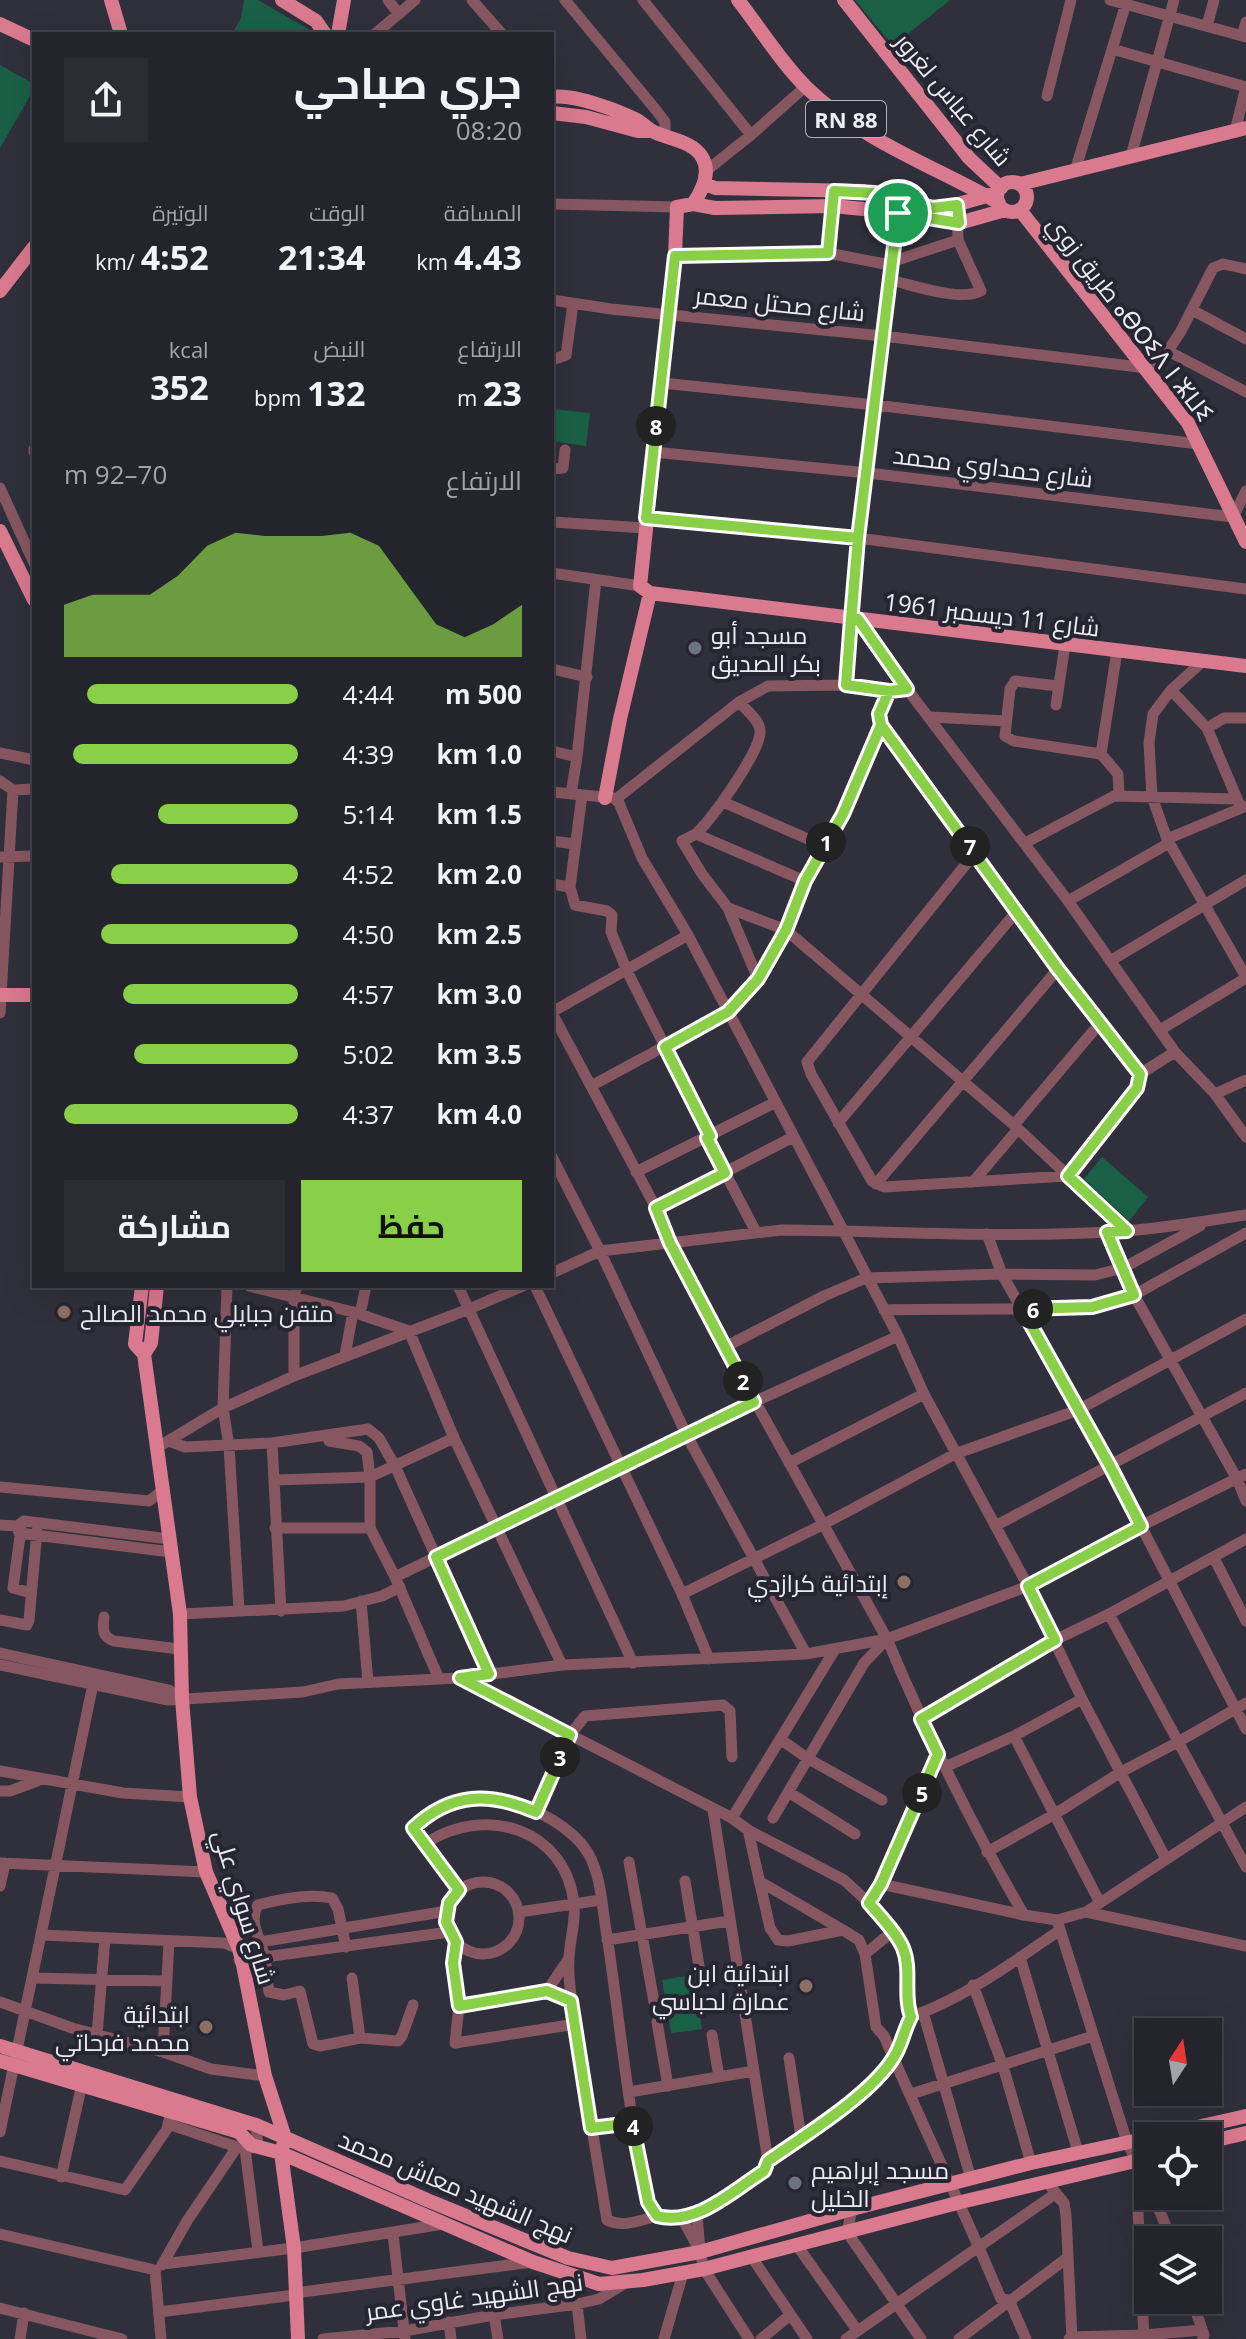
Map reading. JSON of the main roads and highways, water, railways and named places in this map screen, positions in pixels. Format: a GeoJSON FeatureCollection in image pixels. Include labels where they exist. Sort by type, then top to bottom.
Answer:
{"type":"FeatureCollection","features":[{"type":"Feature","properties":{"kind":"main road"},"geometry":{"type":"LineString","coordinates":[[111,0],[120,32]]}},
{"type":"Feature","properties":{"kind":"main road"},"geometry":{"type":"LineString","coordinates":[[282,0],[333,32]]}},
{"type":"Feature","properties":{"kind":"main road","name":"RN 88"},"geometry":{"type":"LineString","coordinates":[[738,0],[805,87],[854,126],[885,145],[1002,200]]}},
{"type":"Feature","properties":{"kind":"main road","name":"شارع عباس لغرور"},"geometry":{"type":"LineString","coordinates":[[844,0],[1002,200]]}},
{"type":"Feature","properties":{"kind":"main road"},"geometry":{"type":"LineString","coordinates":[[316,21],[335,16],[343,3]]}},
{"type":"Feature","properties":{"kind":"main road"},"geometry":{"type":"LineString","coordinates":[[336,32],[343,3]]}},
{"type":"Feature","properties":{"kind":"main road"},"geometry":{"type":"LineString","coordinates":[[0,24],[32,39]]}},
{"type":"Feature","properties":{"kind":"main road"},"geometry":{"type":"LineString","coordinates":[[0,33],[32,48]]}},
{"type":"Feature","properties":{"kind":"main road"},"geometry":{"type":"LineString","coordinates":[[554,94],[579,99],[636,120],[658,134],[698,151],[703,158],[705,177],[693,204]]}},
{"type":"Feature","properties":{"kind":"main road"},"geometry":{"type":"LineString","coordinates":[[554,113],[586,117],[658,134]]}},
{"type":"Feature","properties":{"kind":"main road"},"geometry":{"type":"LineString","coordinates":[[705,177],[715,188],[863,191],[902,207],[959,223],[1002,200],[1009,183],[1020,184],[1241,129]]}},
{"type":"Feature","properties":{"kind":"main road"},"geometry":{"type":"LineString","coordinates":[[957,205],[962,194],[953,178],[966,168],[969,158]]}},
{"type":"Feature","properties":{"kind":"main road"},"geometry":{"type":"LineString","coordinates":[[611,798],[620,719],[645,590],[646,523],[675,256],[677,207],[693,204],[715,208],[933,208],[1027,199],[1020,184]]}},
{"type":"Feature","properties":{"kind":"main road","name":"طريق زوي ⴰⴱⵔⵉⴷ ⵏ ⵣⵡⵉ"},"geometry":{"type":"LineString","coordinates":[[1002,200],[1147,368],[1188,423],[1246,542]]}},
{"type":"Feature","properties":{"kind":"main road"},"geometry":{"type":"LineString","coordinates":[[0,291],[31,256]]}},
{"type":"Feature","properties":{"kind":"main road"},"geometry":{"type":"LineString","coordinates":[[1,538],[32,596]]}},
{"type":"Feature","properties":{"kind":"main road","name":"شارع 11 ديسمبر 1961"},"geometry":{"type":"LineString","coordinates":[[645,590],[1201,663],[1246,666]]}},
{"type":"Feature","properties":{"kind":"main road"},"geometry":{"type":"LineString","coordinates":[[1,994],[32,995]]}},
{"type":"Feature","properties":{"kind":"main road","name":"شارع سواي علي"},"geometry":{"type":"LineString","coordinates":[[142,1288],[135,1344],[144,1354],[163,1444],[163,1490],[180,1614],[179,1649],[190,1797],[206,1872],[239,1949],[265,2076],[283,2145],[294,2248],[296,2335]]}},
{"type":"Feature","properties":{"kind":"main road","name":"شارع سواي علي"},"geometry":{"type":"LineString","coordinates":[[144,1354],[151,1343],[157,1288]]}},
{"type":"Feature","properties":{"kind":"main road"},"geometry":{"type":"LineString","coordinates":[[0,2046],[16,2058],[170,2118],[239,2132],[251,2145],[247,2148],[283,2145]]}},
{"type":"Feature","properties":{"kind":"main road"},"geometry":{"type":"LineString","coordinates":[[0,2061],[16,2058],[256,2125],[283,2145]]}},
{"type":"Feature","properties":{"kind":"main road"},"geometry":{"type":"LineString","coordinates":[[1219,2122],[1246,2116]]}},
{"type":"Feature","properties":{"kind":"main road"},"geometry":{"type":"LineString","coordinates":[[1222,2139],[1246,2133]]}},
{"type":"Feature","properties":{"kind":"main road","name":"نهج الشهيد معاش محمد"},"geometry":{"type":"LineString","coordinates":[[283,2145],[568,2258],[612,2268],[700,2252],[1031,2163],[1134,2141]]}},
{"type":"Feature","properties":{"kind":"main road","name":"نهج الشهيد معاش محمد"},"geometry":{"type":"LineString","coordinates":[[283,2145],[443,2224],[533,2262],[599,2284],[704,2269],[961,2202],[1134,2165]]}},
{"type":"Feature","properties":{"kind":"place","name":"مسجد أبو بكر الصديق"},"geometry":{"type":"Point","coordinates":[695,648]}},
{"type":"Feature","properties":{"kind":"place","name":"متقن جبايلي محمد الصالح"},"geometry":{"type":"Point","coordinates":[64,1312]}},
{"type":"Feature","properties":{"kind":"place","name":"إبتدائية كرازدي"},"geometry":{"type":"Point","coordinates":[904,1582]}},
{"type":"Feature","properties":{"kind":"place","name":"ابتدائية ابن عمارة لحباسي"},"geometry":{"type":"Point","coordinates":[806,1986]}},
{"type":"Feature","properties":{"kind":"place","name":"ابتدائية محمد فرحاتي"},"geometry":{"type":"Point","coordinates":[206,2027]}},
{"type":"Feature","properties":{"kind":"place","name":"مسجد إبراهيم الخليل"},"geometry":{"type":"Point","coordinates":[795,2183]}}]}
